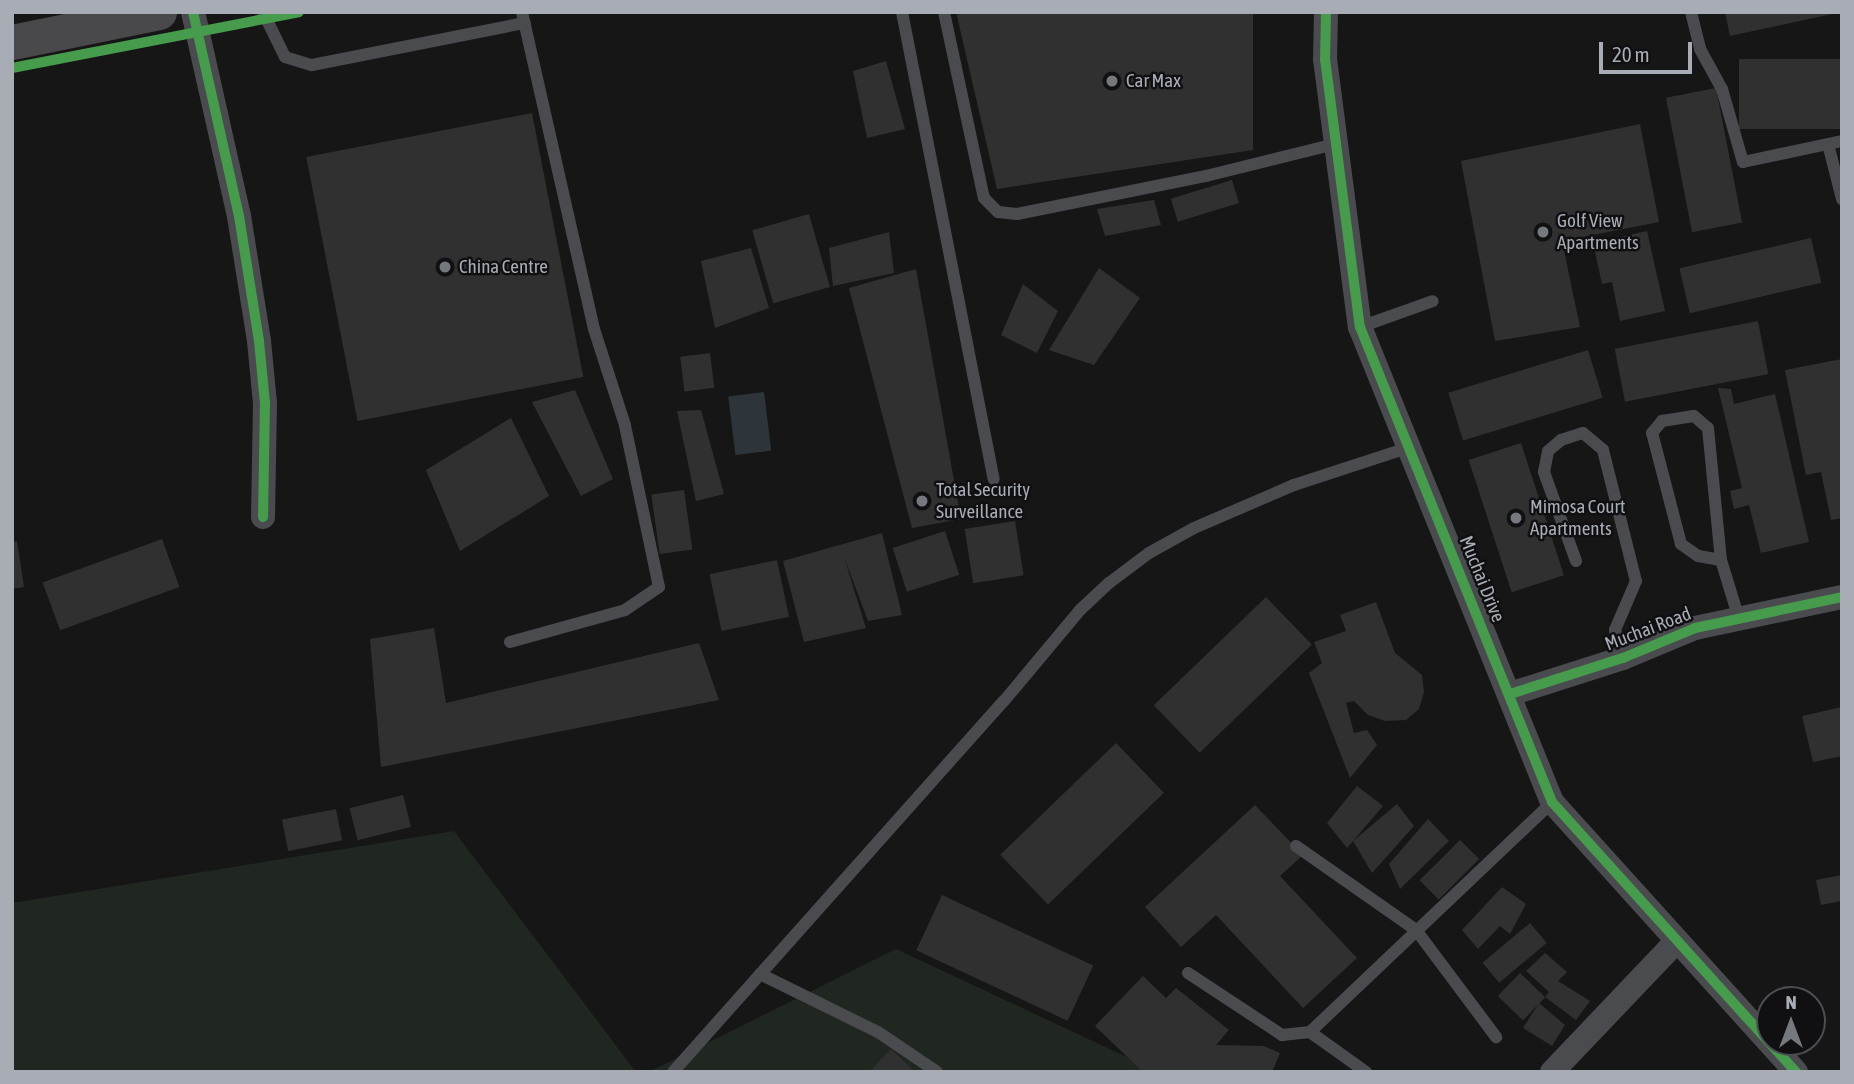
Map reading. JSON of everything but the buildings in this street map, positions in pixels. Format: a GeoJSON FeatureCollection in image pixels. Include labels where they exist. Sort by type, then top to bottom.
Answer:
{"type":"FeatureCollection","features":[{"type":"Feature","properties":{"kind":"main road"},"geometry":{"type":"LineString","coordinates":[[12,42],[159,12]]}},
{"type":"Feature","properties":{"kind":"street"},"geometry":{"type":"LineString","coordinates":[[193,12],[239,216],[259,341],[265,403],[263,517]]}},
{"type":"Feature","properties":{"kind":"street","name":"Muchai Drive"},"geometry":{"type":"LineString","coordinates":[[1326,12],[1325,59],[1360,327],[1552,802],[1796,1072]]}},
{"type":"Feature","properties":{"kind":"street","name":"Muchai Road"},"geometry":{"type":"LineString","coordinates":[[1510,694],[1623,658],[1695,628],[1842,597]]}},
{"type":"Feature","properties":{"kind":"street"},"geometry":{"type":"LineString","coordinates":[[1552,1072],[1676,942]]}},
{"type":"Feature","properties":{"kind":"lane"},"geometry":{"type":"LineString","coordinates":[[263,12],[285,57],[312,65],[524,17],[594,328],[625,425],[659,587],[625,610],[510,642]]}},
{"type":"Feature","properties":{"kind":"lane"},"geometry":{"type":"LineString","coordinates":[[902,12],[994,479]]}},
{"type":"Feature","properties":{"kind":"lane"},"geometry":{"type":"LineString","coordinates":[[944,12],[984,198],[998,212],[1017,214],[1206,176],[1335,144]]}},
{"type":"Feature","properties":{"kind":"lane"},"geometry":{"type":"LineString","coordinates":[[1691,12],[1700,49],[1722,89],[1743,162],[1842,141]]}},
{"type":"Feature","properties":{"kind":"lane"},"geometry":{"type":"LineString","coordinates":[[1828,144],[1842,199]]}},
{"type":"Feature","properties":{"kind":"lane"},"geometry":{"type":"LineString","coordinates":[[1360,327],[1433,302]]}},
{"type":"Feature","properties":{"kind":"lane"},"geometry":{"type":"LineString","coordinates":[[1721,560],[1698,556],[1681,544],[1652,433],[1662,421],[1694,416],[1708,428],[1721,560],[1738,619]]}},
{"type":"Feature","properties":{"kind":"lane"},"geometry":{"type":"LineString","coordinates":[[1576,562],[1544,472],[1548,451],[1561,440],[1583,433],[1603,450],[1636,581],[1615,631],[1623,658]]}},
{"type":"Feature","properties":{"kind":"lane"},"geometry":{"type":"LineString","coordinates":[[673,1072],[1080,610],[1109,583],[1149,553],[1194,528],[1294,485],[1410,447]]}},
{"type":"Feature","properties":{"kind":"lane"},"geometry":{"type":"LineString","coordinates":[[1188,973],[1282,1035],[1310,1032],[1552,802]]}},
{"type":"Feature","properties":{"kind":"lane"},"geometry":{"type":"LineString","coordinates":[[1296,846],[1416,930],[1496,1037]]}},
{"type":"Feature","properties":{"kind":"lane"},"geometry":{"type":"LineString","coordinates":[[760,974],[878,1032],[937,1072]]}},
{"type":"Feature","properties":{"kind":"lane"},"geometry":{"type":"LineString","coordinates":[[1310,1032],[1366,1072]]}},
{"type":"Feature","properties":{"kind":"shaded area"},"geometry":{"type":"Polygon","coordinates":[[[764,392],[771,451],[735,455],[728,396],[764,392]]]}},
{"type":"Feature","properties":{"kind":"shaded area"},"geometry":{"type":"Polygon","coordinates":[[[454,831],[636,1072],[12,1072],[12,903],[454,831]]]}},
{"type":"Feature","properties":{"kind":"shaded area"},"geometry":{"type":"Polygon","coordinates":[[[896,949],[1159,1072],[649,1072],[896,949]]]}},
{"type":"Feature","properties":{"kind":"cycle path"},"geometry":{"type":"LineString","coordinates":[[193,12],[239,216],[259,341],[265,403],[263,517]]}},
{"type":"Feature","properties":{"kind":"cycle path"},"geometry":{"type":"LineString","coordinates":[[12,68],[299,12]]}},
{"type":"Feature","properties":{"kind":"cycle path"},"geometry":{"type":"LineString","coordinates":[[1326,12],[1325,59],[1360,327],[1552,802],[1796,1072]]}},
{"type":"Feature","properties":{"kind":"cycle path"},"geometry":{"type":"LineString","coordinates":[[1510,694],[1623,658],[1695,628],[1842,597]]}},
{"type":"Feature","properties":{"kind":"place","name":"Car Max"},"geometry":{"type":"Point","coordinates":[1112,81]}},
{"type":"Feature","properties":{"kind":"place","name":"Golf View Apartments"},"geometry":{"type":"Point","coordinates":[1543,232]}},
{"type":"Feature","properties":{"kind":"place","name":"China Centre"},"geometry":{"type":"Point","coordinates":[445,267]}},
{"type":"Feature","properties":{"kind":"place","name":"Total Security Surveillance"},"geometry":{"type":"Point","coordinates":[922,501]}},
{"type":"Feature","properties":{"kind":"place","name":"Mimosa Court Apartments"},"geometry":{"type":"Point","coordinates":[1516,518]}}]}
